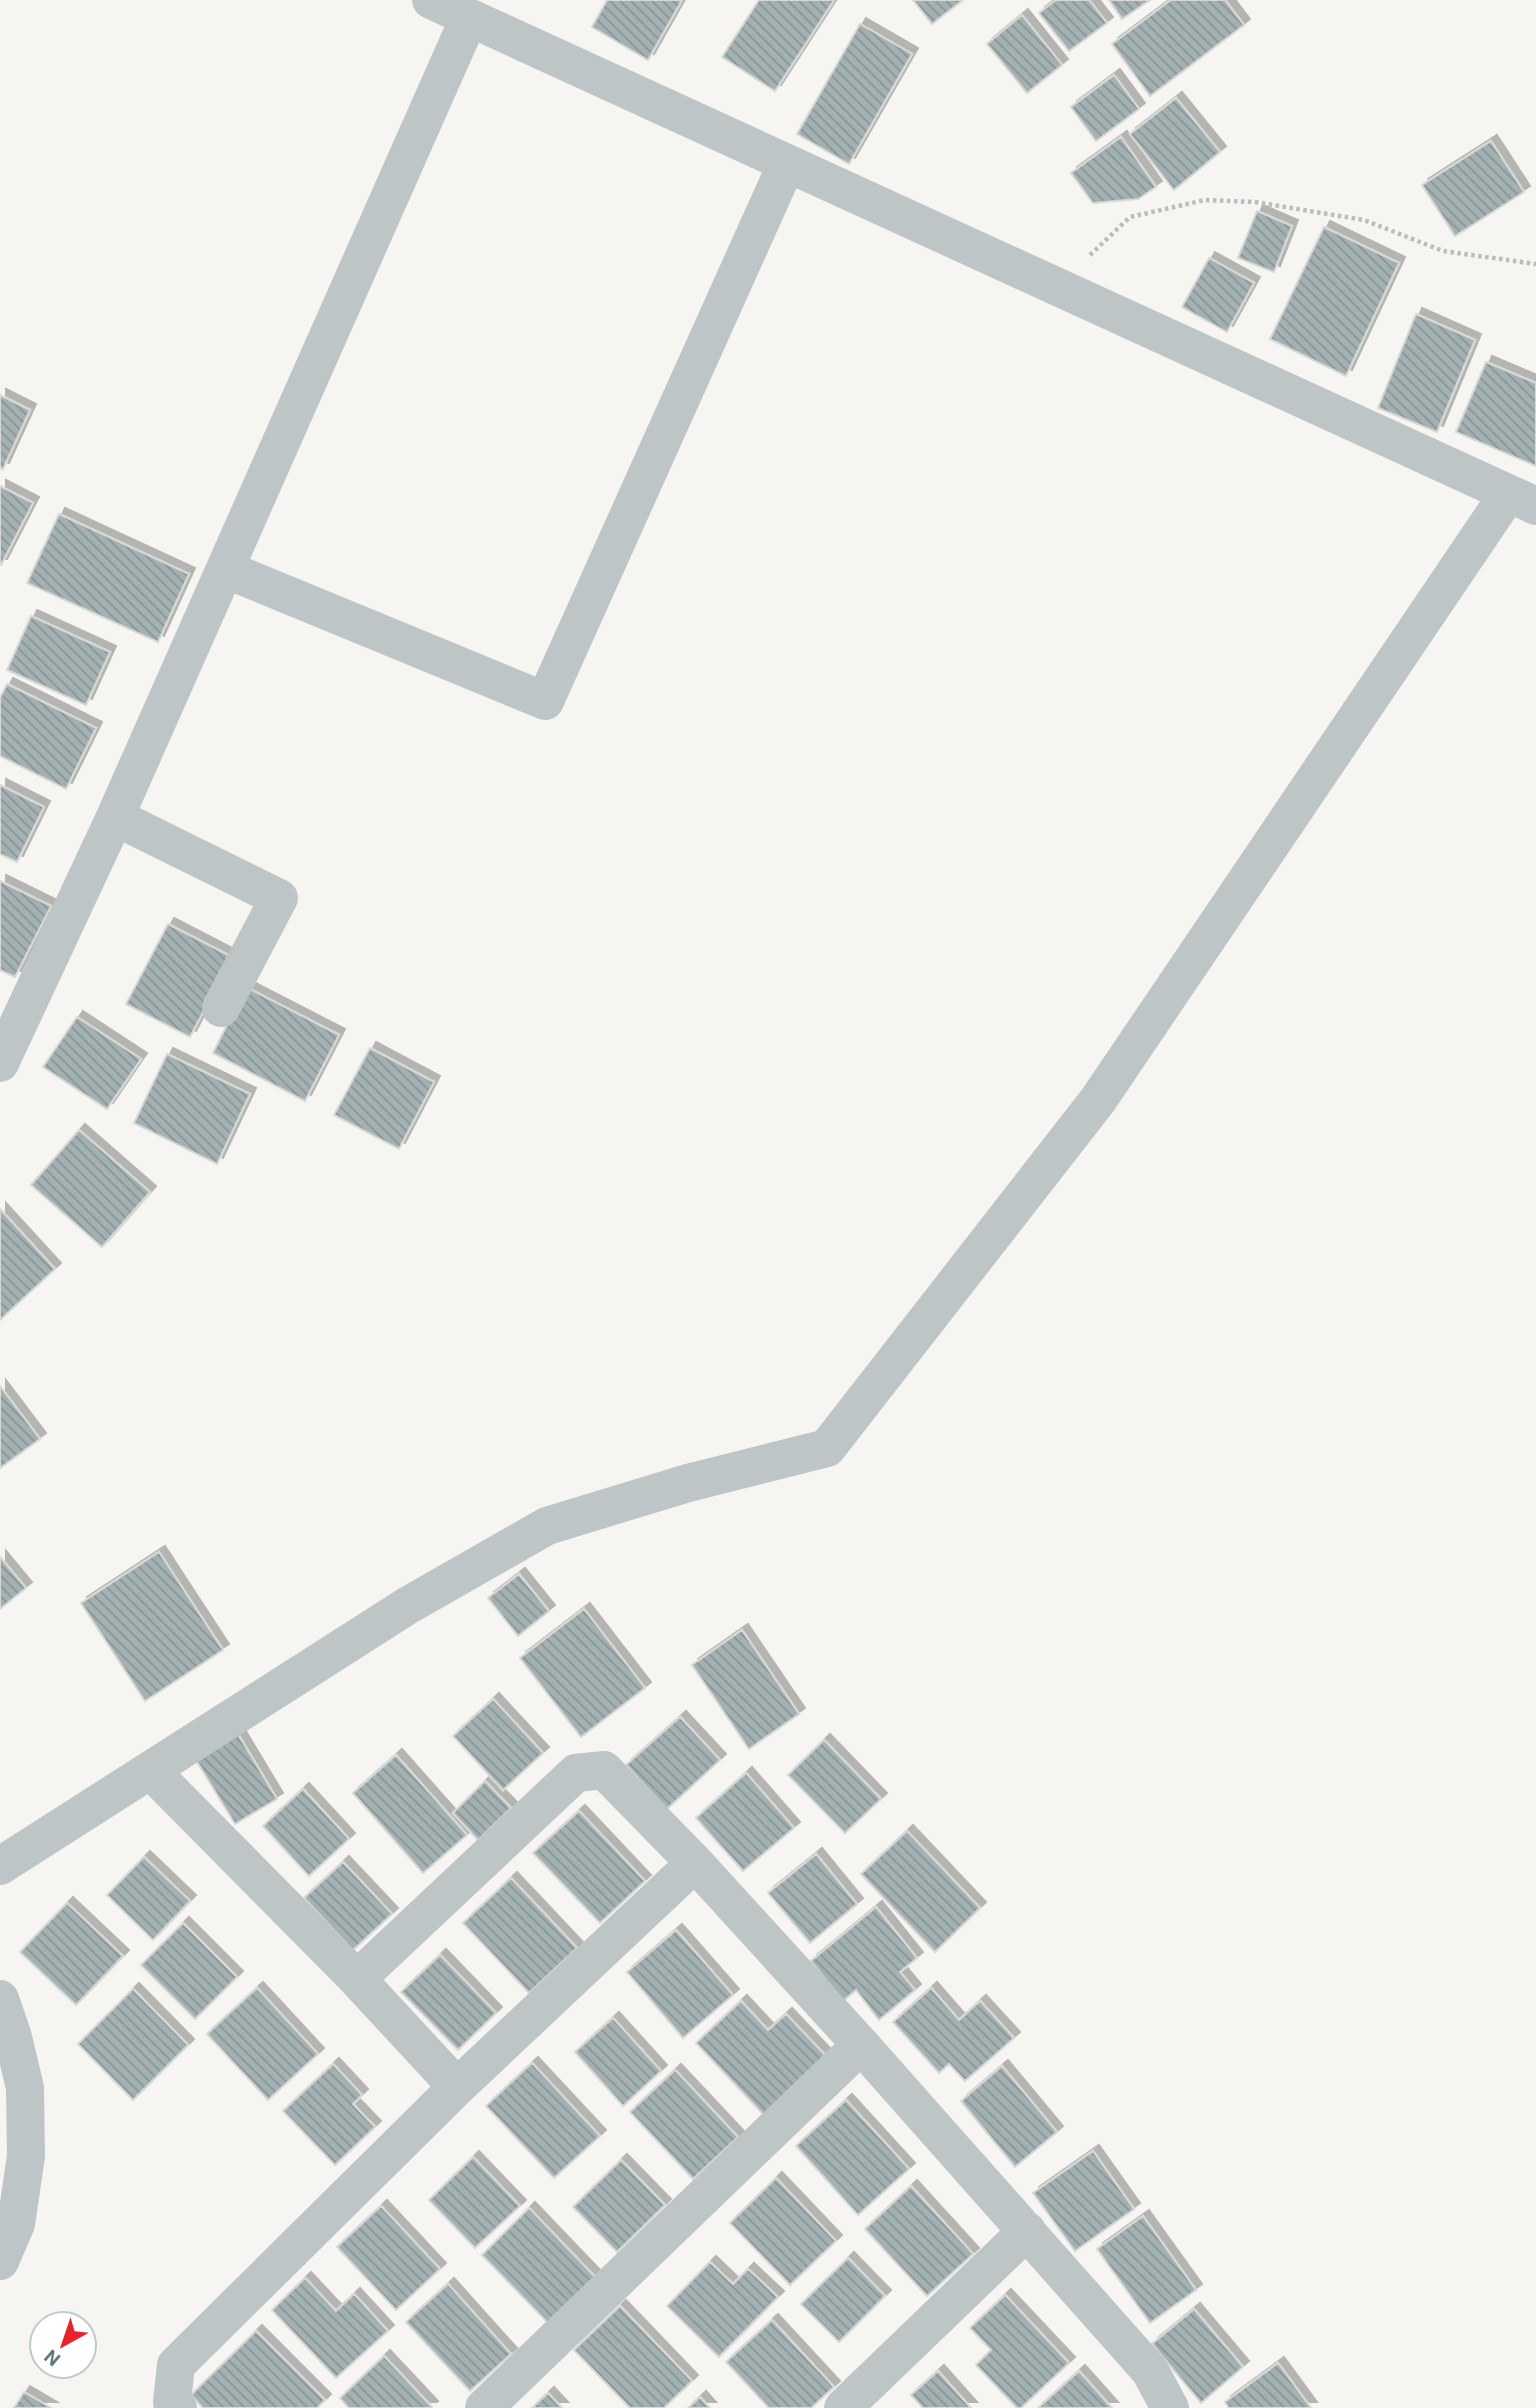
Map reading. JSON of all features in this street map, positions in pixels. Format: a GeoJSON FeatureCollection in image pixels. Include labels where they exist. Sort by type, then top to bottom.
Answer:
{"type":"FeatureCollection","features":[{"type":"Feature","properties":{"kind":"street"},"geometry":{"type":"LineString","coordinates":[[0,1866],[407,1606],[547,1525],[688,1483],[827,1448],[1098,1100],[1522,500],[431,0]]}},
{"type":"Feature","properties":{"kind":"street"},"geometry":{"type":"LineString","coordinates":[[0,1063],[115,817],[469,18]]}},
{"type":"Feature","properties":{"kind":"street"},"geometry":{"type":"LineString","coordinates":[[225,569],[545,701],[787,163]]}},
{"type":"Feature","properties":{"kind":"street"},"geometry":{"type":"LineString","coordinates":[[115,817],[279,898],[221,1008]]}},
{"type":"Feature","properties":{"kind":"street"},"geometry":{"type":"LineString","coordinates":[[357,1979],[576,1773],[604,1770],[695,1863],[1027,2231],[1150,2371],[1170,2408]]}},
{"type":"Feature","properties":{"kind":"street"},"geometry":{"type":"LineString","coordinates":[[151,1771],[357,1979],[457,2087]]}},
{"type":"Feature","properties":{"kind":"street"},"geometry":{"type":"LineString","coordinates":[[178,2408],[172,2402],[176,2365],[457,2087],[695,1863]]}},
{"type":"Feature","properties":{"kind":"street"},"geometry":{"type":"LineString","coordinates":[[0,2000],[13,2037],[24,2088],[26,2156],[16,2224],[0,2261]]}},
{"type":"Feature","properties":{"kind":"street"},"geometry":{"type":"LineString","coordinates":[[484,2408],[861,2045]]}},
{"type":"Feature","properties":{"kind":"street"},"geometry":{"type":"LineString","coordinates":[[843,2408],[1027,2231]]}},
{"type":"Feature","properties":{"kind":"path"},"geometry":{"type":"LineString","coordinates":[[1056,287],[1130,217],[1205,200],[1255,202],[1364,220],[1443,251],[1536,264]]}},
{"type":"Feature","properties":{"kind":"building"},"geometry":{"type":"Polygon","coordinates":[[[607,0],[682,0],[648,60],[592,27],[607,0]]]}},
{"type":"Feature","properties":{"kind":"building"},"geometry":{"type":"Polygon","coordinates":[[[759,0],[834,0],[775,91],[722,57],[759,0]]]}},
{"type":"Feature","properties":{"kind":"building"},"geometry":{"type":"Polygon","coordinates":[[[913,0],[963,0],[932,24],[913,0]]]}},
{"type":"Feature","properties":{"kind":"building"},"geometry":{"type":"Polygon","coordinates":[[[1056,0],[1089,0],[1107,23],[1069,51],[1039,13],[1056,0]]]}},
{"type":"Feature","properties":{"kind":"building"},"geometry":{"type":"Polygon","coordinates":[[[1109,0],[1150,0],[1122,19],[1109,0]]]}},
{"type":"Feature","properties":{"kind":"building"},"geometry":{"type":"Polygon","coordinates":[[[1171,0],[1225,0],[1244,25],[1150,96],[1112,44],[1171,0]]]}},
{"type":"Feature","properties":{"kind":"building"},"geometry":{"type":"Polygon","coordinates":[[[1022,15],[1062,65],[1027,93],[987,44],[1022,15]]]}},
{"type":"Feature","properties":{"kind":"building"},"geometry":{"type":"Polygon","coordinates":[[[860,24],[912,54],[849,164],[797,134],[860,24]]]}},
{"type":"Feature","properties":{"kind":"building"},"geometry":{"type":"Polygon","coordinates":[[[1114,75],[1139,109],[1096,141],[1071,107],[1114,75]]]}},
{"type":"Feature","properties":{"kind":"building"},"geometry":{"type":"Polygon","coordinates":[[[1176,98],[1220,152],[1174,190],[1130,134],[1176,98]]]}},
{"type":"Feature","properties":{"kind":"building"},"geometry":{"type":"Polygon","coordinates":[[[1121,137],[1156,187],[1138,199],[1093,203],[1071,173],[1121,137]]]}},
{"type":"Feature","properties":{"kind":"building"},"geometry":{"type":"Polygon","coordinates":[[[1491,141],[1524,192],[1455,236],[1422,185],[1491,141]]]}},
{"type":"Feature","properties":{"kind":"building"},"geometry":{"type":"Polygon","coordinates":[[[1257,211],[1292,226],[1274,272],[1238,258],[1257,211]]]}},
{"type":"Feature","properties":{"kind":"building"},"geometry":{"type":"Polygon","coordinates":[[[1324,227],[1399,263],[1346,376],[1270,339],[1324,227]]]}},
{"type":"Feature","properties":{"kind":"building"},"geometry":{"type":"Polygon","coordinates":[[[1209,258],[1254,283],[1227,332],[1182,307],[1209,258]]]}},
{"type":"Feature","properties":{"kind":"building"},"geometry":{"type":"Polygon","coordinates":[[[1416,314],[1475,340],[1437,432],[1378,408],[1416,314]]]}},
{"type":"Feature","properties":{"kind":"building"},"geometry":{"type":"Polygon","coordinates":[[[1486,362],[1536,383],[1536,466],[1456,432],[1486,362]]]}},
{"type":"Feature","properties":{"kind":"building"},"geometry":{"type":"Polygon","coordinates":[[[0,395],[30,410],[3,469],[0,468],[0,395]]]}},
{"type":"Feature","properties":{"kind":"building"},"geometry":{"type":"Polygon","coordinates":[[[0,486],[33,503],[1,565],[0,565],[0,486]]]}},
{"type":"Feature","properties":{"kind":"building"},"geometry":{"type":"Polygon","coordinates":[[[59,514],[189,574],[158,642],[27,583],[59,514]]]}},
{"type":"Feature","properties":{"kind":"building"},"geometry":{"type":"Polygon","coordinates":[[[31,616],[110,652],[86,705],[7,670],[31,616]]]}},
{"type":"Feature","properties":{"kind":"building"},"geometry":{"type":"Polygon","coordinates":[[[7,684],[96,728],[66,789],[0,756],[0,698],[7,684]]]}},
{"type":"Feature","properties":{"kind":"building"},"geometry":{"type":"Polygon","coordinates":[[[0,785],[44,807],[17,862],[0,854],[0,785]]]}},
{"type":"Feature","properties":{"kind":"building"},"geometry":{"type":"Polygon","coordinates":[[[0,881],[51,906],[15,977],[0,970],[0,881]]]}},
{"type":"Feature","properties":{"kind":"building"},"geometry":{"type":"Polygon","coordinates":[[[168,924],[232,957],[190,1037],[126,1004],[168,924]]]}},
{"type":"Feature","properties":{"kind":"building"},"geometry":{"type":"Polygon","coordinates":[[[246,987],[339,1035],[305,1101],[213,1053],[246,987]]]}},
{"type":"Feature","properties":{"kind":"building"},"geometry":{"type":"Polygon","coordinates":[[[77,1017],[141,1059],[107,1109],[43,1067],[77,1017]]]}},
{"type":"Feature","properties":{"kind":"building"},"geometry":{"type":"Polygon","coordinates":[[[370,1048],[434,1082],[399,1149],[334,1115],[370,1048]]]}},
{"type":"Feature","properties":{"kind":"building"},"geometry":{"type":"Polygon","coordinates":[[[167,1054],[250,1094],[217,1164],[134,1123],[167,1054]]]}},
{"type":"Feature","properties":{"kind":"building"},"geometry":{"type":"Polygon","coordinates":[[[79,1130],[150,1192],[102,1247],[31,1185],[79,1130]]]}},
{"type":"Feature","properties":{"kind":"building"},"geometry":{"type":"Polygon","coordinates":[[[0,1209],[55,1269],[0,1320],[0,1209]]]}},
{"type":"Feature","properties":{"kind":"building"},"geometry":{"type":"Polygon","coordinates":[[[0,1386],[40,1439],[0,1468],[0,1386]]]}},
{"type":"Feature","properties":{"kind":"building"},"geometry":{"type":"Polygon","coordinates":[[[159,1552],[223,1650],[145,1701],[81,1603],[159,1552]]]}},
{"type":"Feature","properties":{"kind":"building"},"geometry":{"type":"Polygon","coordinates":[[[0,1557],[26,1588],[0,1609],[0,1557]]]}},
{"type":"Feature","properties":{"kind":"building"},"geometry":{"type":"Polygon","coordinates":[[[519,1574],[549,1611],[518,1636],[488,1598],[519,1574]]]}},
{"type":"Feature","properties":{"kind":"building"},"geometry":{"type":"Polygon","coordinates":[[[584,1609],[645,1688],[581,1737],[520,1658],[584,1609]]]}},
{"type":"Feature","properties":{"kind":"building"},"geometry":{"type":"Polygon","coordinates":[[[742,1630],[799,1714],[749,1749],[692,1665],[742,1630]]]}},
{"type":"Feature","properties":{"kind":"building"},"geometry":{"type":"Polygon","coordinates":[[[493,1699],[543,1753],[503,1790],[453,1736],[493,1699]]]}},
{"type":"Feature","properties":{"kind":"building"},"geometry":{"type":"Polygon","coordinates":[[[680,1717],[720,1760],[667,1809],[626,1765],[680,1717]]]}},
{"type":"Feature","properties":{"kind":"building"},"geometry":{"type":"Polygon","coordinates":[[[238,1734],[277,1799],[235,1824],[196,1760],[238,1734]]]}},
{"type":"Feature","properties":{"kind":"building"},"geometry":{"type":"Polygon","coordinates":[[[824,1740],[881,1799],[845,1833],[788,1775],[824,1740]]]}},
{"type":"Feature","properties":{"kind":"building"},"geometry":{"type":"Polygon","coordinates":[[[396,1755],[467,1835],[423,1873],[353,1793],[396,1755]]]}},
{"type":"Feature","properties":{"kind":"building"},"geometry":{"type":"Polygon","coordinates":[[[746,1773],[794,1828],[743,1871],[696,1818],[746,1773]]]}},
{"type":"Feature","properties":{"kind":"building"},"geometry":{"type":"Polygon","coordinates":[[[485,1781],[511,1808],[478,1840],[453,1813],[485,1781]]]}},
{"type":"Feature","properties":{"kind":"building"},"geometry":{"type":"Polygon","coordinates":[[[303,1789],[349,1839],[309,1876],[263,1826],[303,1789]]]}},
{"type":"Feature","properties":{"kind":"building"},"geometry":{"type":"Polygon","coordinates":[[[579,1811],[645,1881],[600,1923],[533,1853],[579,1811]]]}},
{"type":"Feature","properties":{"kind":"building"},"geometry":{"type":"Polygon","coordinates":[[[907,1831],[980,1908],[935,1952],[861,1874],[907,1831]]]}},
{"type":"Feature","properties":{"kind":"building"},"geometry":{"type":"Polygon","coordinates":[[[816,1854],[857,1904],[810,1943],[768,1893],[816,1854]]]}},
{"type":"Feature","properties":{"kind":"building"},"geometry":{"type":"Polygon","coordinates":[[[144,1857],[190,1901],[153,1940],[107,1895],[144,1857]]]}},
{"type":"Feature","properties":{"kind":"building"},"geometry":{"type":"Polygon","coordinates":[[[343,1862],[392,1914],[353,1950],[304,1898],[343,1862]]]}},
{"type":"Feature","properties":{"kind":"building"},"geometry":{"type":"Polygon","coordinates":[[[511,1878],[577,1948],[529,1993],[463,1923],[511,1878]]]}},
{"type":"Feature","properties":{"kind":"building"},"geometry":{"type":"Polygon","coordinates":[[[67,1903],[123,1956],[76,2005],[20,1952],[67,1903]]]}},
{"type":"Feature","properties":{"kind":"building"},"geometry":{"type":"Polygon","coordinates":[[[876,1907],[917,1958],[900,1972],[915,1990],[879,2020],[856,1990],[843,2001],[811,1961],[876,1907]]]}},
{"type":"Feature","properties":{"kind":"building"},"geometry":{"type":"Polygon","coordinates":[[[183,1923],[237,1977],[195,2019],[141,1965],[183,1923]]]}},
{"type":"Feature","properties":{"kind":"building"},"geometry":{"type":"Polygon","coordinates":[[[676,1930],[733,1995],[683,2038],[627,1972],[676,1930]]]}},
{"type":"Feature","properties":{"kind":"building"},"geometry":{"type":"Polygon","coordinates":[[[440,1955],[496,2013],[458,2050],[401,1992],[440,1955]]]}},
{"type":"Feature","properties":{"kind":"building"},"geometry":{"type":"Polygon","coordinates":[[[257,1988],[318,2054],[268,2100],[207,2034],[257,1988]]]}},
{"type":"Feature","properties":{"kind":"building"},"geometry":{"type":"Polygon","coordinates":[[[931,1988],[959,2020],[980,2001],[1014,2038],[965,2081],[949,2064],[939,2073],[893,2022],[931,1988]]]}},
{"type":"Feature","properties":{"kind":"building"},"geometry":{"type":"Polygon","coordinates":[[[133,1989],[188,2045],[133,2100],[78,2044],[133,1989]]]}},
{"type":"Feature","properties":{"kind":"building"},"geometry":{"type":"Polygon","coordinates":[[[741,2001],[768,2030],[786,2014],[826,2056],[764,2115],[696,2043],[741,2001]]]}},
{"type":"Feature","properties":{"kind":"building"},"geometry":{"type":"Polygon","coordinates":[[[613,2018],[661,2071],[623,2106],[575,2052],[613,2018]]]}},
{"type":"Feature","properties":{"kind":"building"},"geometry":{"type":"Polygon","coordinates":[[[532,2063],[600,2136],[554,2178],[486,2106],[532,2063]]]}},
{"type":"Feature","properties":{"kind":"building"},"geometry":{"type":"Polygon","coordinates":[[[333,2064],[362,2095],[353,2104],[375,2127],[335,2165],[283,2111],[333,2064]]]}},
{"type":"Feature","properties":{"kind":"building"},"geometry":{"type":"Polygon","coordinates":[[[1002,2066],[1057,2132],[1015,2167],[961,2101],[1002,2066]]]}},
{"type":"Feature","properties":{"kind":"building"},"geometry":{"type":"Polygon","coordinates":[[[675,2070],[738,2137],[693,2179],[630,2112],[675,2070]]]}},
{"type":"Feature","properties":{"kind":"building"},"geometry":{"type":"Polygon","coordinates":[[[846,2100],[909,2169],[858,2215],[796,2146],[846,2100]]]}},
{"type":"Feature","properties":{"kind":"building"},"geometry":{"type":"Polygon","coordinates":[[[1093,2151],[1134,2209],[1075,2251],[1033,2193],[1093,2151]]]}},
{"type":"Feature","properties":{"kind":"building"},"geometry":{"type":"Polygon","coordinates":[[[473,2157],[520,2206],[475,2248],[429,2200],[473,2157]]]}},
{"type":"Feature","properties":{"kind":"building"},"geometry":{"type":"Polygon","coordinates":[[[621,2160],[665,2205],[617,2252],[573,2207],[621,2160]]]}},
{"type":"Feature","properties":{"kind":"building"},"geometry":{"type":"Polygon","coordinates":[[[776,2178],[836,2241],[790,2285],[730,2223],[776,2178]]]}},
{"type":"Feature","properties":{"kind":"building"},"geometry":{"type":"Polygon","coordinates":[[[911,2186],[973,2254],[927,2296],[865,2229],[911,2186]]]}},
{"type":"Feature","properties":{"kind":"building"},"geometry":{"type":"Polygon","coordinates":[[[381,2206],[440,2269],[396,2310],[337,2247],[381,2206]]]}},
{"type":"Feature","properties":{"kind":"building"},"geometry":{"type":"Polygon","coordinates":[[[529,2208],[598,2280],[551,2326],[482,2255],[529,2208]]]}},
{"type":"Feature","properties":{"kind":"building"},"geometry":{"type":"Polygon","coordinates":[[[1143,2216],[1196,2290],[1150,2323],[1097,2249],[1143,2216]]]}},
{"type":"Feature","properties":{"kind":"building"},"geometry":{"type":"Polygon","coordinates":[[[848,2258],[885,2296],[839,2342],[801,2304],[848,2258]]]}},
{"type":"Feature","properties":{"kind":"building"},"geometry":{"type":"Polygon","coordinates":[[[710,2262],[733,2284],[748,2269],[778,2297],[719,2357],[667,2306],[710,2262]]]}},
{"type":"Feature","properties":{"kind":"building"},"geometry":{"type":"Polygon","coordinates":[[[305,2278],[336,2311],[354,2294],[388,2331],[336,2378],[272,2310],[305,2278]]]}},
{"type":"Feature","properties":{"kind":"building"},"geometry":{"type":"Polygon","coordinates":[[[448,2284],[511,2354],[470,2391],[406,2322],[448,2284]]]}},
{"type":"Feature","properties":{"kind":"building"},"geometry":{"type":"Polygon","coordinates":[[[1005,2295],[1069,2363],[1021,2408],[1017,2408],[976,2365],[991,2350],[970,2328],[1005,2295]]]}},
{"type":"Feature","properties":{"kind":"building"},"geometry":{"type":"Polygon","coordinates":[[[620,2306],[692,2381],[664,2408],[630,2408],[574,2350],[620,2306]]]}},
{"type":"Feature","properties":{"kind":"building"},"geometry":{"type":"Polygon","coordinates":[[[1194,2309],[1243,2367],[1201,2403],[1152,2344],[1194,2309]]]}},
{"type":"Feature","properties":{"kind":"building"},"geometry":{"type":"Polygon","coordinates":[[[772,2320],[834,2387],[811,2408],[769,2408],[726,2362],[772,2320]]]}},
{"type":"Feature","properties":{"kind":"building"},"geometry":{"type":"Polygon","coordinates":[[[256,2331],[325,2400],[317,2408],[203,2408],[191,2395],[256,2331]]]}},
{"type":"Feature","properties":{"kind":"building"},"geometry":{"type":"Polygon","coordinates":[[[384,2356],[431,2408],[349,2408],[340,2398],[384,2356]]]}},
{"type":"Feature","properties":{"kind":"building"},"geometry":{"type":"Polygon","coordinates":[[[1278,2363],[1311,2408],[1229,2408],[1225,2402],[1278,2363]]]}},
{"type":"Feature","properties":{"kind":"building"},"geometry":{"type":"Polygon","coordinates":[[[938,2371],[971,2408],[923,2408],[911,2395],[938,2371]]]}},
{"type":"Feature","properties":{"kind":"building"},"geometry":{"type":"Polygon","coordinates":[[[1079,2371],[1112,2408],[1038,2408],[1079,2371]]]}},
{"type":"Feature","properties":{"kind":"building"},"geometry":{"type":"Polygon","coordinates":[[[24,2392],[51,2408],[14,2408],[24,2392]]]}},
{"type":"Feature","properties":{"kind":"building"},"geometry":{"type":"Polygon","coordinates":[[[548,2393],[562,2408],[532,2408],[548,2393]]]}},
{"type":"Feature","properties":{"kind":"building"},"geometry":{"type":"Polygon","coordinates":[[[700,2397],[710,2408],[688,2408],[700,2397]]]}}]}
